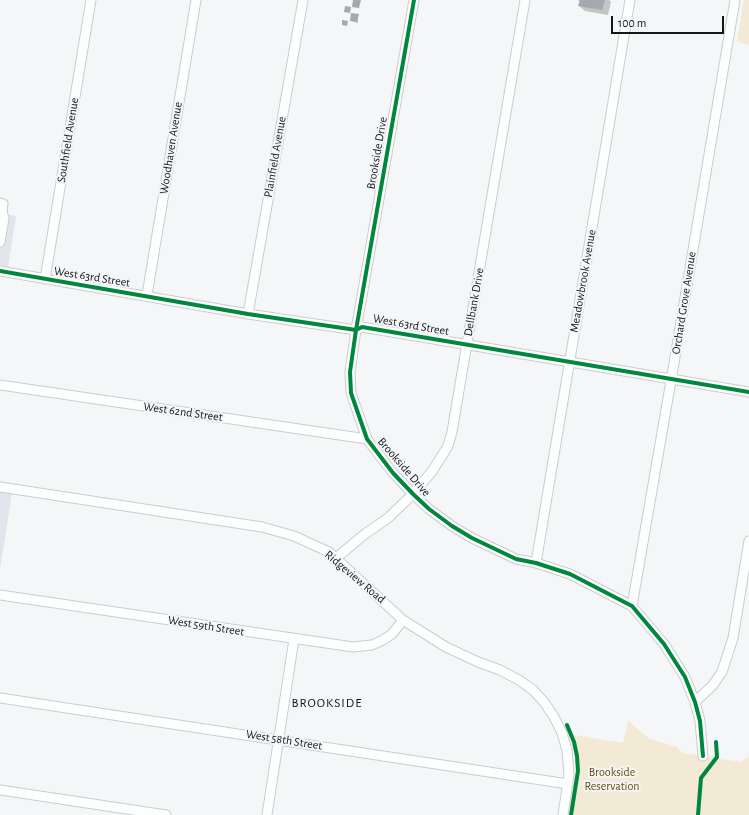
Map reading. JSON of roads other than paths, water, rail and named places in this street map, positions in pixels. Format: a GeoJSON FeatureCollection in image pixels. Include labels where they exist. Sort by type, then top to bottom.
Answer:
{"type":"FeatureCollection","features":[{"type":"Feature","properties":{"kind":"street","name":"Southfield Avenue"},"geometry":{"type":"LineString","coordinates":[[45,279],[91,0]]}},
{"type":"Feature","properties":{"kind":"street","name":"Woodhaven Avenue"},"geometry":{"type":"LineString","coordinates":[[147,296],[196,0]]}},
{"type":"Feature","properties":{"kind":"street","name":"Plainfield Avenue"},"geometry":{"type":"LineString","coordinates":[[248,314],[302,0]]}},
{"type":"Feature","properties":{"kind":"street","name":"Brookside Drive"},"geometry":{"type":"LineString","coordinates":[[414,0],[356,330],[350,372],[351,393],[366,439],[413,494],[434,514],[452,526],[472,538],[516,559],[536,563],[570,574],[632,606],[664,644],[685,677],[695,702],[700,721],[703,756]]}},
{"type":"Feature","properties":{"kind":"street","name":"Dellbank Drive"},"geometry":{"type":"LineString","coordinates":[[336,558],[365,534],[388,518],[413,494],[433,470],[448,446],[452,432],[525,0]]}},
{"type":"Feature","properties":{"kind":"street","name":"Meadowbrook Avenue"},"geometry":{"type":"LineString","coordinates":[[536,563],[630,0]]}},
{"type":"Feature","properties":{"kind":"street","name":"Orchard Grove Avenue"},"geometry":{"type":"LineString","coordinates":[[632,606],[672,378],[734,0]]}},
{"type":"Feature","properties":{"kind":"street"},"geometry":{"type":"LineString","coordinates":[[0,203],[3,204],[2,213],[4,218],[0,242]]}},
{"type":"Feature","properties":{"kind":"street","name":"West 63rd Street"},"geometry":{"type":"LineString","coordinates":[[0,271],[248,314],[356,330],[362,327],[749,392]]}},
{"type":"Feature","properties":{"kind":"street","name":"West 62nd Street"},"geometry":{"type":"LineString","coordinates":[[0,385],[366,439]]}},
{"type":"Feature","properties":{"kind":"street","name":"Ridgeview Road"},"geometry":{"type":"LineString","coordinates":[[0,487],[262,527],[294,536],[329,552],[403,620],[446,647],[478,662],[500,670],[519,680],[533,690],[551,712],[562,732],[567,750],[569,765],[568,784],[563,815]]}},
{"type":"Feature","properties":{"kind":"street"},"geometry":{"type":"LineString","coordinates":[[695,702],[712,686],[722,672],[733,638],[749,541]]}},
{"type":"Feature","properties":{"kind":"street","name":"West 59th Street"},"geometry":{"type":"LineString","coordinates":[[0,595],[353,647],[372,645],[383,640],[392,634],[403,620]]}},
{"type":"Feature","properties":{"kind":"street"},"geometry":{"type":"LineString","coordinates":[[267,815],[294,639]]}},
{"type":"Feature","properties":{"kind":"street","name":"West 58th Street"},"geometry":{"type":"LineString","coordinates":[[0,698],[568,784]]}},
{"type":"Feature","properties":{"kind":"street"},"geometry":{"type":"LineString","coordinates":[[0,790],[166,815]]}},
{"type":"Feature","properties":{"kind":"district","name":"BROOKSIDE"},"geometry":{"type":"Point","coordinates":[327,703]}},
{"type":"Feature","properties":{"kind":"park label","name":"Brookside Reservation"},"geometry":{"type":"Point","coordinates":[612,779]}}]}
